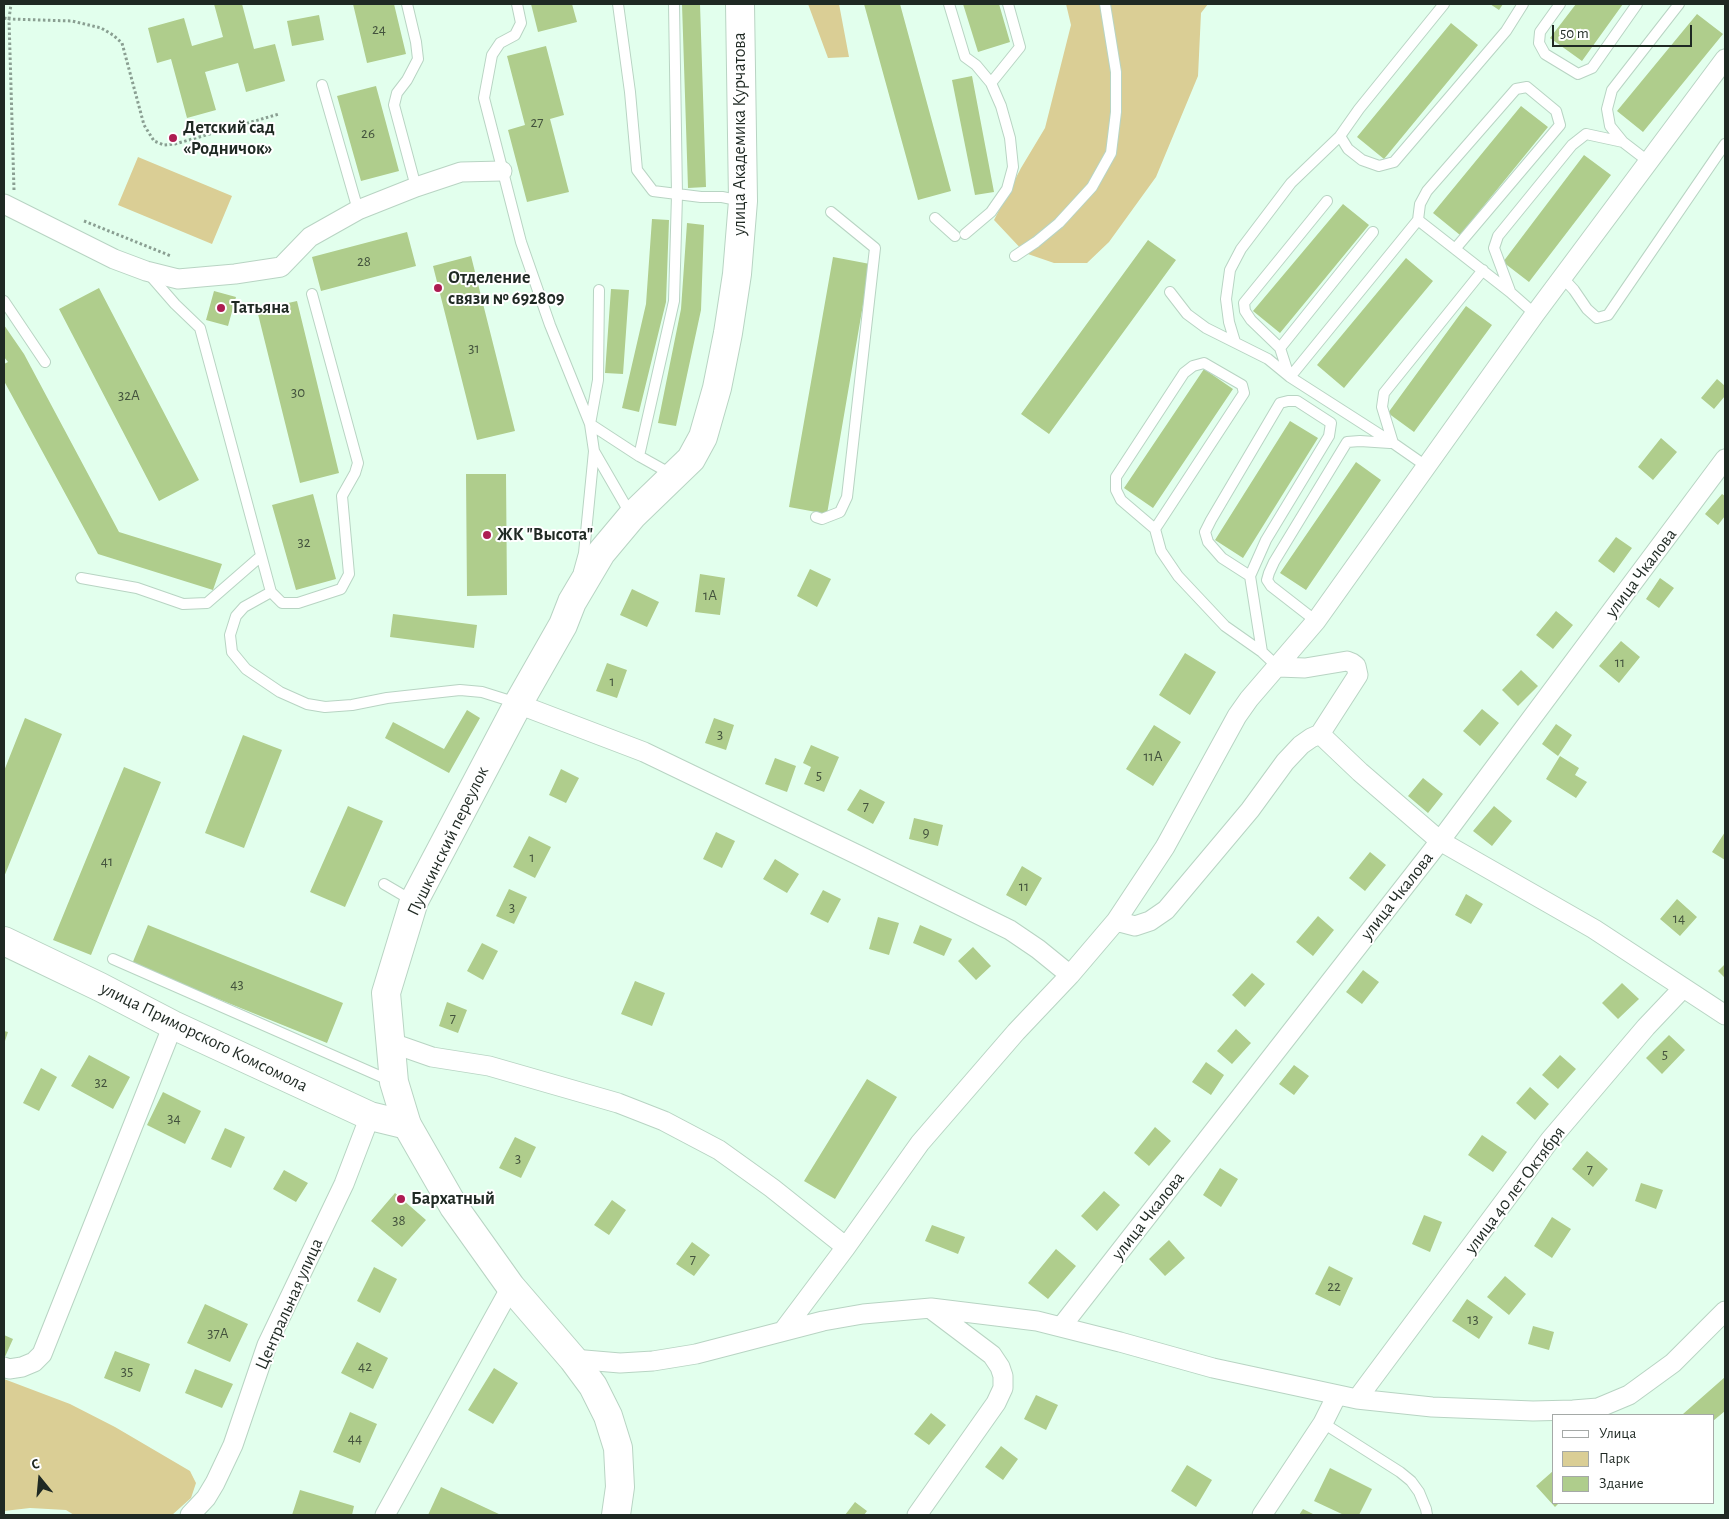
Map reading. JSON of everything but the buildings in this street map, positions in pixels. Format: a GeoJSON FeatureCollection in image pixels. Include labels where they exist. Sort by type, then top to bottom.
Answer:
{"type":"FeatureCollection","features":[{"type":"Feature","properties":{"kind":"main road","name":"улица Академика Курчатова"},"geometry":{"type":"LineString","coordinates":[[572,602],[601,553],[632,516],[675,476],[691,458],[703,437],[717,388],[734,293],[743,201],[740,4]]}},
{"type":"Feature","properties":{"kind":"main road","name":"Пушкинский переулок"},"geometry":{"type":"LineString","coordinates":[[572,602],[563,625],[518,704],[414,901],[386,993],[396,1090],[407,1125],[454,1206],[511,1287],[593,1386],[608,1416],[618,1448],[620,1487],[616,1515]]}},
{"type":"Feature","properties":{"kind":"main road","name":"улица Приморского Комсомола"},"geometry":{"type":"LineString","coordinates":[[4,941],[100,986],[173,1025],[370,1116],[407,1125]]}},
{"type":"Feature","properties":{"kind":"street"},"geometry":{"type":"LineString","coordinates":[[783,1331],[920,1143],[1016,1032],[1070,975],[1116,922],[1165,847],[1237,716],[1249,699],[1316,621],[1535,314],[1725,59]]}},
{"type":"Feature","properties":{"kind":"street"},"geometry":{"type":"LineString","coordinates":[[9,199],[114,259],[146,271],[178,279],[236,274],[281,267],[310,237],[358,210],[416,187],[461,172],[502,171]]}},
{"type":"Feature","properties":{"kind":"street","name":"улица Чкалова"},"geometry":{"type":"LineString","coordinates":[[1061,1327],[1440,841],[1725,459]]}},
{"type":"Feature","properties":{"kind":"street"},"geometry":{"type":"LineString","coordinates":[[1116,922],[1135,926],[1150,921],[1166,910],[1250,810],[1285,762],[1301,745],[1320,734],[1358,675],[1356,666],[1347,661],[1305,668],[1278,667]]}},
{"type":"Feature","properties":{"kind":"street"},"geometry":{"type":"LineString","coordinates":[[518,704],[644,752],[858,854],[1010,930],[1038,949],[1070,975]]}},
{"type":"Feature","properties":{"kind":"street"},"geometry":{"type":"LineString","coordinates":[[1320,734],[1360,772],[1440,841],[1594,929],[1725,1015]]}},
{"type":"Feature","properties":{"kind":"street","name":"улица 40 лет Октября"},"geometry":{"type":"LineString","coordinates":[[1357,1400],[1550,1140],[1646,1027],[1683,988]]}},
{"type":"Feature","properties":{"kind":"street"},"geometry":{"type":"LineString","coordinates":[[4,1367],[9,1369],[22,1367],[34,1362],[42,1354],[173,1025]]}},
{"type":"Feature","properties":{"kind":"street"},"geometry":{"type":"LineString","coordinates":[[392,1043],[432,1057],[489,1066],[618,1103],[664,1121],[719,1150],[772,1188],[846,1247]]}},
{"type":"Feature","properties":{"kind":"street","name":"Центральная улица"},"geometry":{"type":"LineString","coordinates":[[190,1515],[206,1498],[229,1453],[267,1344],[344,1184],[370,1116]]}},
{"type":"Feature","properties":{"kind":"street"},"geometry":{"type":"LineString","coordinates":[[385,1515],[511,1287]]}},
{"type":"Feature","properties":{"kind":"street"},"geometry":{"type":"LineString","coordinates":[[917,1515],[996,1403],[1002,1388],[1003,1376],[1000,1367],[992,1355],[931,1308]]}},
{"type":"Feature","properties":{"kind":"street"},"geometry":{"type":"LineString","coordinates":[[572,1359],[620,1363],[653,1361],[696,1354],[823,1321],[863,1314],[931,1308],[1061,1327],[1213,1368],[1357,1400],[1432,1407],[1533,1411],[1598,1408],[1629,1395],[1673,1363],[1725,1311]]}},
{"type":"Feature","properties":{"kind":"street"},"geometry":{"type":"LineString","coordinates":[[1262,1515],[1323,1423],[1337,1395]]}},
{"type":"Feature","properties":{"kind":"lane"},"geometry":{"type":"LineString","coordinates":[[406,4],[416,42],[418,59],[398,93],[394,105],[416,187]]}},
{"type":"Feature","properties":{"kind":"lane"},"geometry":{"type":"LineString","coordinates":[[517,4],[521,22],[514,35],[500,43],[492,55],[484,98],[521,242],[547,316],[590,424],[594,451],[584,552],[572,602]]}},
{"type":"Feature","properties":{"kind":"lane"},"geometry":{"type":"LineString","coordinates":[[618,4],[630,92],[637,170],[653,191],[722,197],[743,201]]}},
{"type":"Feature","properties":{"kind":"lane"},"geometry":{"type":"LineString","coordinates":[[639,456],[674,302],[677,194],[674,4]]}},
{"type":"Feature","properties":{"kind":"lane"},"geometry":{"type":"LineString","coordinates":[[935,218],[960,235],[991,212],[1006,189],[1013,167],[1010,138],[1001,106],[991,83],[976,65],[964,57],[949,4]]}},
{"type":"Feature","properties":{"kind":"lane"},"geometry":{"type":"LineString","coordinates":[[991,83],[1020,47],[1008,4]]}},
{"type":"Feature","properties":{"kind":"lane"},"geometry":{"type":"LineString","coordinates":[[1015,256],[1036,242],[1066,216],[1092,187],[1110,152],[1116,112],[1116,72],[1105,4]]}},
{"type":"Feature","properties":{"kind":"lane"},"geometry":{"type":"LineString","coordinates":[[1235,342],[1229,322],[1226,299],[1230,270],[1241,249],[1291,183],[1340,136],[1359,109],[1444,4]]}},
{"type":"Feature","properties":{"kind":"lane"},"geometry":{"type":"LineString","coordinates":[[1340,136],[1348,149],[1362,160],[1379,166],[1394,162],[1506,31],[1522,4]]}},
{"type":"Feature","properties":{"kind":"lane"},"geometry":{"type":"LineString","coordinates":[[1560,4],[1540,32],[1539,43],[1545,54],[1578,74],[1592,68],[1637,4]]}},
{"type":"Feature","properties":{"kind":"lane"},"geometry":{"type":"LineString","coordinates":[[1649,162],[1623,142],[1610,126],[1607,110],[1612,90],[1678,4]]}},
{"type":"Feature","properties":{"kind":"lane"},"geometry":{"type":"LineString","coordinates":[[322,85],[358,210]]}},
{"type":"Feature","properties":{"kind":"lane"},"geometry":{"type":"LineString","coordinates":[[1290,377],[1418,220],[1420,204],[1426,191],[1516,89],[1526,87],[1556,111],[1560,125],[1455,249]]}},
{"type":"Feature","properties":{"kind":"lane"},"geometry":{"type":"LineString","coordinates":[[1510,292],[1494,248],[1498,236],[1572,144],[1586,134],[1623,142]]}},
{"type":"Feature","properties":{"kind":"lane"},"geometry":{"type":"LineString","coordinates":[[1562,278],[1596,318],[1608,315],[1725,144]]}},
{"type":"Feature","properties":{"kind":"lane"},"geometry":{"type":"LineString","coordinates":[[1290,377],[1280,348],[1251,320],[1244,311],[1244,303],[1327,200]]}},
{"type":"Feature","properties":{"kind":"lane"},"geometry":{"type":"LineString","coordinates":[[816,517],[822,519],[840,512],[847,497],[875,248],[831,212]]}},
{"type":"Feature","properties":{"kind":"lane"},"geometry":{"type":"LineString","coordinates":[[1418,220],[1483,270],[1535,314]]}},
{"type":"Feature","properties":{"kind":"lane"},"geometry":{"type":"LineString","coordinates":[[1280,348],[1373,232]]}},
{"type":"Feature","properties":{"kind":"lane"},"geometry":{"type":"LineString","coordinates":[[1393,443],[1382,407],[1384,393],[1483,270]]}},
{"type":"Feature","properties":{"kind":"lane"},"geometry":{"type":"LineString","coordinates":[[146,271],[175,304],[200,328],[261,556],[272,592],[282,603],[298,603],[341,589],[349,574],[342,496],[355,473],[358,463],[312,294]]}},
{"type":"Feature","properties":{"kind":"lane"},"geometry":{"type":"LineString","coordinates":[[590,424],[598,380],[599,290]]}},
{"type":"Feature","properties":{"kind":"lane"},"geometry":{"type":"LineString","coordinates":[[1170,292],[1186,314],[1206,328],[1268,359],[1290,377],[1426,466]]}},
{"type":"Feature","properties":{"kind":"lane"},"geometry":{"type":"LineString","coordinates":[[4,301],[45,362]]}},
{"type":"Feature","properties":{"kind":"lane"},"geometry":{"type":"LineString","coordinates":[[1155,529],[1244,393],[1242,385],[1204,363],[1193,366],[1184,373],[1116,477],[1116,490],[1121,500],[1155,529],[1161,551],[1178,576],[1225,626],[1262,652],[1278,667]]}},
{"type":"Feature","properties":{"kind":"lane"},"geometry":{"type":"LineString","coordinates":[[1250,576],[1222,558],[1208,542],[1205,532],[1210,520],[1280,403],[1297,401],[1331,423],[1329,436],[1266,540],[1250,576],[1262,652]]}},
{"type":"Feature","properties":{"kind":"lane"},"geometry":{"type":"LineString","coordinates":[[590,424],[639,456],[675,476]]}},
{"type":"Feature","properties":{"kind":"lane"},"geometry":{"type":"LineString","coordinates":[[1316,621],[1271,586],[1268,580],[1269,573],[1347,442],[1393,443]]}},
{"type":"Feature","properties":{"kind":"lane"},"geometry":{"type":"LineString","coordinates":[[594,451],[632,516]]}},
{"type":"Feature","properties":{"kind":"lane"},"geometry":{"type":"LineString","coordinates":[[81,578],[137,588],[182,604],[207,603],[261,556]]}},
{"type":"Feature","properties":{"kind":"lane"},"geometry":{"type":"LineString","coordinates":[[272,592],[244,607],[236,616],[230,635],[232,652],[246,669],[280,692],[307,704],[325,707],[460,690],[482,692],[518,704]]}},
{"type":"Feature","properties":{"kind":"lane"},"geometry":{"type":"LineString","coordinates":[[384,884],[414,901]]}},
{"type":"Feature","properties":{"kind":"lane"},"geometry":{"type":"LineString","coordinates":[[113,959],[396,1090]]}},
{"type":"Feature","properties":{"kind":"lane"},"geometry":{"type":"LineString","coordinates":[[1323,1423],[1411,1481],[1419,1492],[1427,1515]]}},
{"type":"Feature","properties":{"kind":"path"},"geometry":{"type":"LineString","coordinates":[[9,199],[9,20],[11,4]]}},
{"type":"Feature","properties":{"kind":"path"},"geometry":{"type":"LineString","coordinates":[[4,18],[9,20],[72,21],[101,28],[113,35],[122,43],[144,125],[154,141],[164,145],[175,144],[279,114]]}},
{"type":"Feature","properties":{"kind":"path"},"geometry":{"type":"LineString","coordinates":[[79,220],[172,257]]}},
{"type":"Feature","properties":{"kind":"green space"},"geometry":{"type":"Polygon","coordinates":[[[808,4],[839,4],[849,57],[828,58],[808,4]]]}},
{"type":"Feature","properties":{"kind":"green space"},"geometry":{"type":"Polygon","coordinates":[[[1066,4],[1208,4],[1201,13],[1198,76],[1156,177],[1109,242],[1087,263],[1054,263],[1025,253],[994,220],[1021,168],[1045,128],[1071,25],[1066,4]]]}},
{"type":"Feature","properties":{"kind":"green space"},"geometry":{"type":"Polygon","coordinates":[[[138,157],[232,196],[212,244],[118,205],[138,157]]]}},
{"type":"Feature","properties":{"kind":"green space"},"geometry":{"type":"Polygon","coordinates":[[[4,1379],[70,1404],[115,1427],[190,1471],[196,1483],[191,1498],[172,1515],[74,1515],[66,1510],[30,1508],[4,1511],[4,1379]]]}},
{"type":"Feature","properties":{"kind":"place","name":"Детский сад «Родничок»"},"geometry":{"type":"Point","coordinates":[173,138]}},
{"type":"Feature","properties":{"kind":"place","name":"Отделение связи № 692809"},"geometry":{"type":"Point","coordinates":[438,288]}},
{"type":"Feature","properties":{"kind":"place","name":"Татьяна"},"geometry":{"type":"Point","coordinates":[221,308]}},
{"type":"Feature","properties":{"kind":"place","name":"ЖК \"Высота\""},"geometry":{"type":"Point","coordinates":[487,535]}},
{"type":"Feature","properties":{"kind":"place","name":"Бархатный"},"geometry":{"type":"Point","coordinates":[401,1199]}}]}
